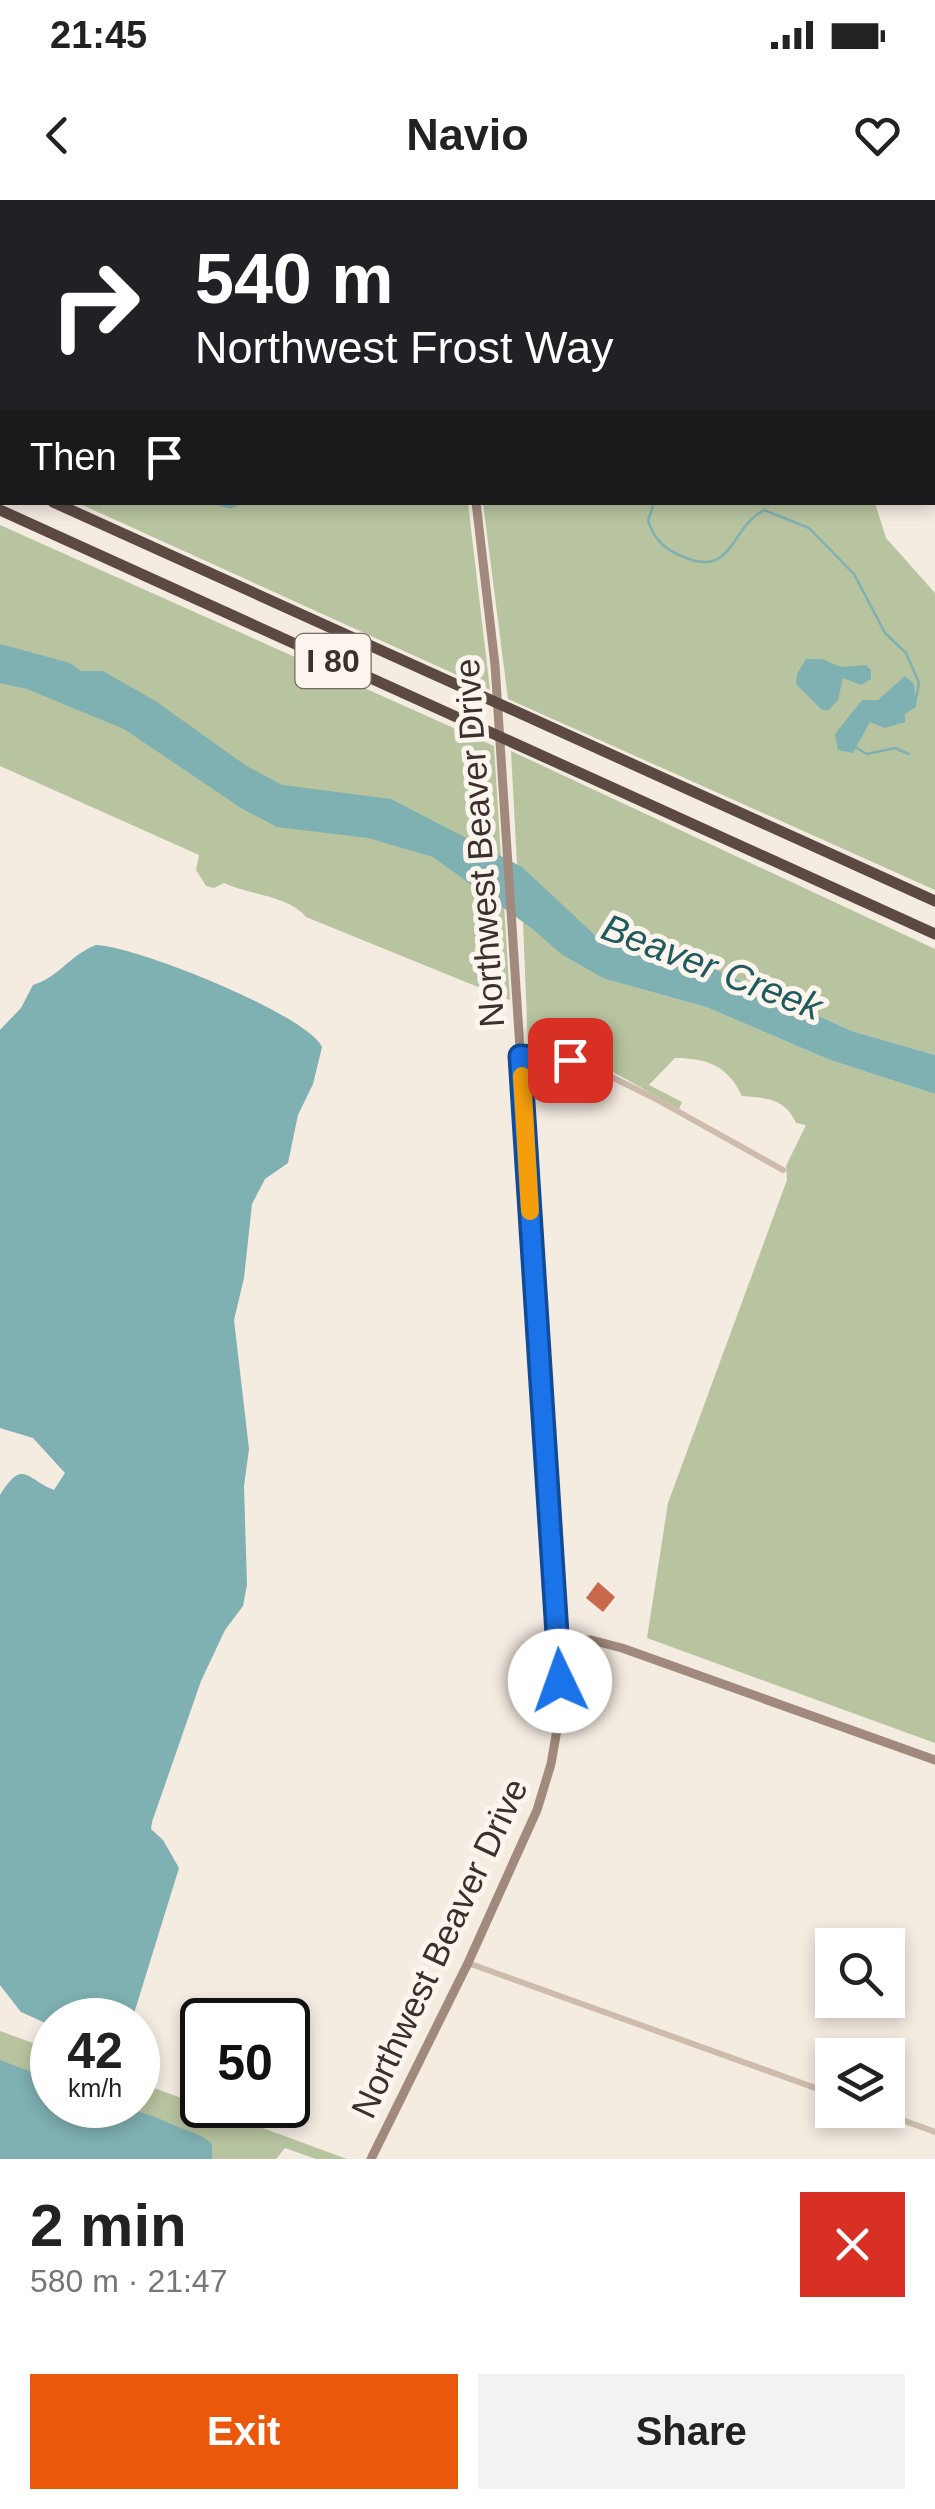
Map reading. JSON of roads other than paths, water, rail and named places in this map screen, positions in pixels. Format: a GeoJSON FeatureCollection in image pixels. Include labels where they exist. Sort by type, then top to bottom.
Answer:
{"type":"FeatureCollection","features":[{"type":"Feature","properties":{"kind":"highway","name":"I 80"},"geometry":{"type":"LineString","coordinates":[[61,505],[935,901]]}},
{"type":"Feature","properties":{"kind":"highway","name":"I 80"},"geometry":{"type":"LineString","coordinates":[[0,510],[935,934]]}},
{"type":"Feature","properties":{"kind":"main road","name":"Northwest Beaver Drive"},"geometry":{"type":"LineString","coordinates":[[371,2159],[468,1963],[545,1788],[558,1724],[558,1640],[495,665],[476,505]]}},
{"type":"Feature","properties":{"kind":"main road"},"geometry":{"type":"LineString","coordinates":[[558,1640],[591,1640],[622,1648],[935,1760]]}},
{"type":"Feature","properties":{"kind":"street"},"geometry":{"type":"LineString","coordinates":[[520,1056],[570,1060],[595,1068],[783,1170]]}},
{"type":"Feature","properties":{"kind":"street"},"geometry":{"type":"LineString","coordinates":[[468,1963],[815,2088]]}},
{"type":"Feature","properties":{"kind":"street"},"geometry":{"type":"LineString","coordinates":[[905,2121],[935,2132]]}},
{"type":"Feature","properties":{"kind":"water"},"geometry":{"type":"Polygon","coordinates":[[[0,644],[70,663],[81,671],[103,671],[157,702],[245,765],[282,785],[391,799],[522,867],[595,935],[633,951],[699,962],[852,1031],[935,1055],[935,1094],[830,1060],[706,1007],[605,979],[561,954],[433,857],[368,838],[277,827],[241,808],[124,729],[27,689],[0,683],[0,644]]]}},
{"type":"Feature","properties":{"kind":"water"},"geometry":{"type":"Polygon","coordinates":[[[806,659],[822,659],[841,667],[866,665],[871,670],[871,679],[861,685],[843,678],[838,700],[829,710],[822,710],[796,684],[806,659]]]}},
{"type":"Feature","properties":{"kind":"water"},"geometry":{"type":"Polygon","coordinates":[[[905,676],[914,684],[916,707],[905,714],[905,722],[885,728],[870,722],[853,753],[838,750],[835,734],[862,700],[878,700],[905,676]]]}},
{"type":"Feature","properties":{"kind":"water"},"geometry":{"type":"Polygon","coordinates":[[[96,945],[117,948],[181,969],[286,1018],[310,1033],[322,1047],[313,1084],[298,1115],[288,1163],[265,1179],[252,1204],[244,1278],[234,1320],[249,1449],[244,1486],[247,1585],[243,1606],[225,1630],[201,1681],[152,1822],[151,1829],[163,1840],[179,1868],[139,1998],[30,1998],[30,2016],[21,2012],[0,1985],[0,1495],[20,1474],[54,1490],[65,1473],[33,1438],[0,1428],[0,1030],[21,1008],[33,985],[96,945]]]}},
{"type":"Feature","properties":{"kind":"water"},"geometry":{"type":"Polygon","coordinates":[[[0,2060],[30,2072],[30,2128],[160,2128],[160,2119],[212,2144],[212,2159],[0,2159],[0,2060]]]}},
{"type":"Feature","properties":{"kind":"waterway"},"geometry":{"type":"LineString","coordinates":[[222,505],[236,505]]}},
{"type":"Feature","properties":{"kind":"waterway"},"geometry":{"type":"LineString","coordinates":[[653,505],[648,521],[656,537],[673,552],[697,561],[710,562],[721,557],[752,518],[764,510],[809,528],[854,574],[885,633],[906,653],[919,683],[915,704]]}},
{"type":"Feature","properties":{"kind":"waterway"},"geometry":{"type":"LineString","coordinates":[[855,747],[867,754],[895,748],[909,754]]}},
{"type":"Feature","properties":{"kind":"water label","name":"Beaver Creek"},"geometry":{"type":"Point","coordinates":[712,967]}}]}
